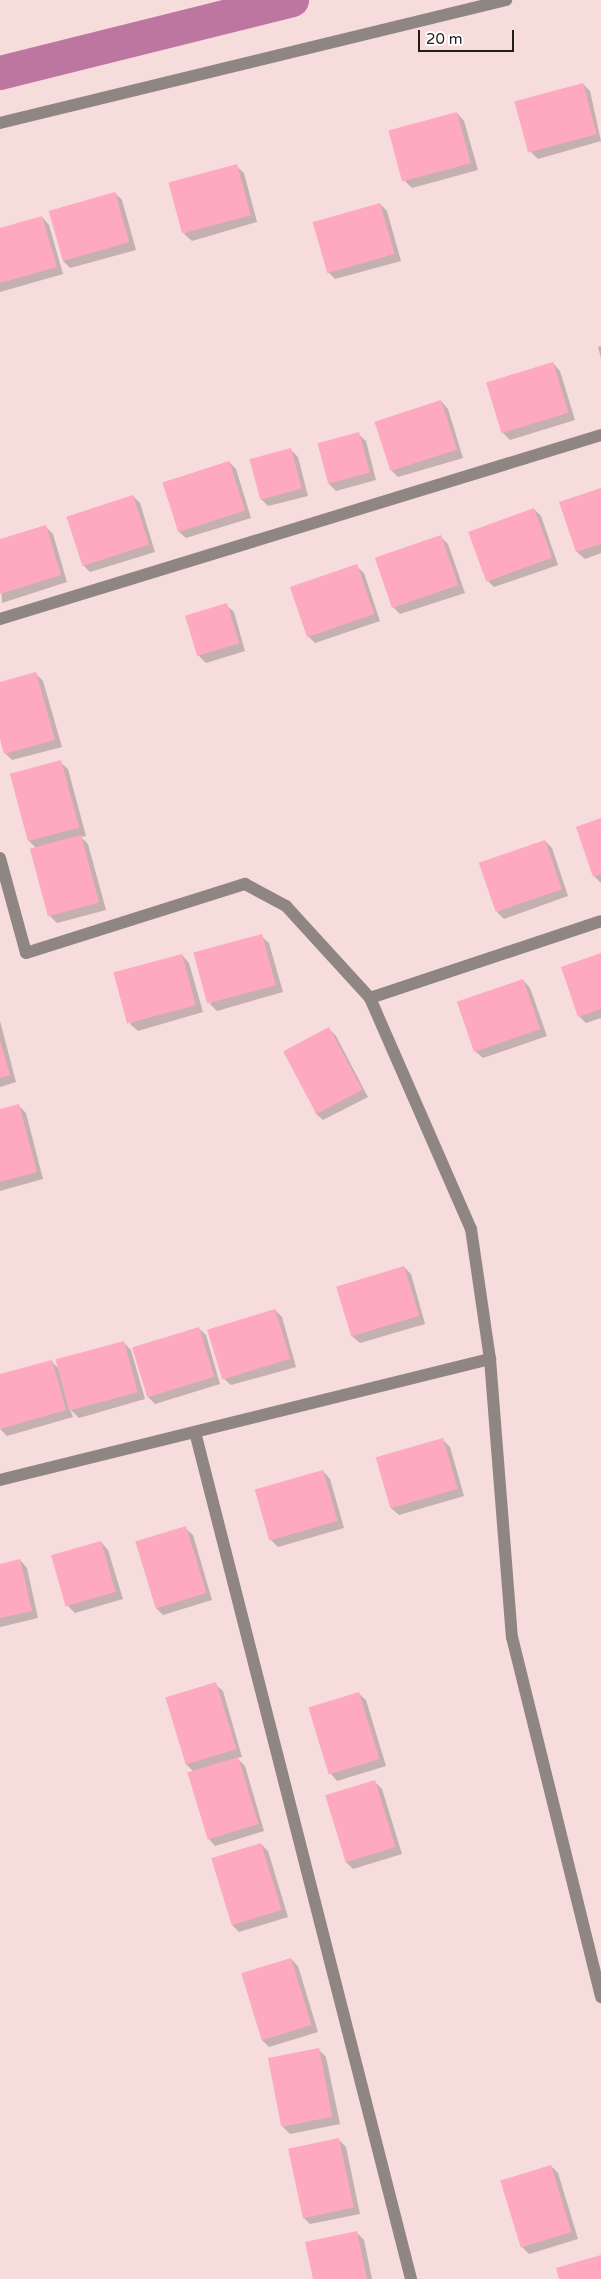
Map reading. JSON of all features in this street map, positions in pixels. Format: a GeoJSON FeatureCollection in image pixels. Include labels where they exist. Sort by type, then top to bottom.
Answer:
{"type":"FeatureCollection","features":[{"type":"Feature","properties":{"kind":"street"},"geometry":{"type":"LineString","coordinates":[[0,122],[506,0]]}},
{"type":"Feature","properties":{"kind":"street"},"geometry":{"type":"LineString","coordinates":[[0,618],[601,435]]}},
{"type":"Feature","properties":{"kind":"street"},"geometry":{"type":"LineString","coordinates":[[0,858],[26,953],[246,884],[286,906],[370,998],[472,1229],[490,1359],[512,1637],[601,1997]]}},
{"type":"Feature","properties":{"kind":"street"},"geometry":{"type":"LineString","coordinates":[[370,998],[601,921]]}},
{"type":"Feature","properties":{"kind":"street"},"geometry":{"type":"LineString","coordinates":[[0,1480],[490,1359]]}},
{"type":"Feature","properties":{"kind":"street"},"geometry":{"type":"LineString","coordinates":[[195,1432],[411,2279]]}},
{"type":"Feature","properties":{"kind":"building"},"geometry":{"type":"Polygon","coordinates":[[[583,83],[597,134],[528,153],[514,101],[583,83]]]}},
{"type":"Feature","properties":{"kind":"building"},"geometry":{"type":"Polygon","coordinates":[[[457,112],[471,163],[402,182],[388,130],[457,112]]]}},
{"type":"Feature","properties":{"kind":"building"},"geometry":{"type":"Polygon","coordinates":[[[237,164],[251,215],[182,234],[168,182],[237,164]]]}},
{"type":"Feature","properties":{"kind":"building"},"geometry":{"type":"Polygon","coordinates":[[[115,192],[129,242],[63,261],[49,211],[115,192]]]}},
{"type":"Feature","properties":{"kind":"building"},"geometry":{"type":"Polygon","coordinates":[[[380,203],[395,254],[327,273],[313,222],[380,203]]]}},
{"type":"Feature","properties":{"kind":"building"},"geometry":{"type":"Polygon","coordinates":[[[42,216],[57,267],[0,283],[0,228],[42,216]]]}},
{"type":"Feature","properties":{"kind":"building"},"geometry":{"type":"Polygon","coordinates":[[[553,362],[568,413],[502,433],[486,382],[553,362]]]}},
{"type":"Feature","properties":{"kind":"building"},"geometry":{"type":"Polygon","coordinates":[[[441,400],[457,449],[390,471],[374,422],[441,400]]]}},
{"type":"Feature","properties":{"kind":"building"},"geometry":{"type":"Polygon","coordinates":[[[359,432],[370,473],[328,484],[317,443],[359,432]]]}},
{"type":"Feature","properties":{"kind":"building"},"geometry":{"type":"Polygon","coordinates":[[[291,448],[302,489],[260,500],[249,459],[291,448]]]}},
{"type":"Feature","properties":{"kind":"building"},"geometry":{"type":"Polygon","coordinates":[[[229,461],[245,510],[178,532],[162,483],[229,461]]]}},
{"type":"Feature","properties":{"kind":"building"},"geometry":{"type":"Polygon","coordinates":[[[601,488],[601,544],[576,552],[559,502],[601,488]]]}},
{"type":"Feature","properties":{"kind":"building"},"geometry":{"type":"Polygon","coordinates":[[[133,495],[149,544],[82,566],[66,517],[133,495]]]}},
{"type":"Feature","properties":{"kind":"building"},"geometry":{"type":"Polygon","coordinates":[[[534,508],[552,558],[486,582],[468,532],[534,508]]]}},
{"type":"Feature","properties":{"kind":"building"},"geometry":{"type":"Polygon","coordinates":[[[46,525],[61,575],[0,594],[0,539],[46,525]]]}},
{"type":"Feature","properties":{"kind":"building"},"geometry":{"type":"Polygon","coordinates":[[[441,535],[458,585],[392,608],[375,558],[441,535]]]}},
{"type":"Feature","properties":{"kind":"building"},"geometry":{"type":"Polygon","coordinates":[[[357,564],[374,614],[307,637],[290,587],[357,564]]]}},
{"type":"Feature","properties":{"kind":"building"},"geometry":{"type":"Polygon","coordinates":[[[227,603],[239,643],[197,656],[185,616],[227,603]]]}},
{"type":"Feature","properties":{"kind":"building"},"geometry":{"type":"Polygon","coordinates":[[[36,672],[55,740],[4,754],[0,739],[0,682],[36,672]]]}},
{"type":"Feature","properties":{"kind":"building"},"geometry":{"type":"Polygon","coordinates":[[[61,760],[79,828],[28,841],[10,774],[61,760]]]}},
{"type":"Feature","properties":{"kind":"building"},"geometry":{"type":"Polygon","coordinates":[[[601,818],[601,874],[593,877],[576,827],[601,818]]]}},
{"type":"Feature","properties":{"kind":"building"},"geometry":{"type":"Polygon","coordinates":[[[81,835],[99,903],[48,916],[30,849],[81,835]]]}},
{"type":"Feature","properties":{"kind":"building"},"geometry":{"type":"Polygon","coordinates":[[[545,840],[562,889],[496,912],[479,863],[545,840]]]}},
{"type":"Feature","properties":{"kind":"building"},"geometry":{"type":"Polygon","coordinates":[[[262,934],[276,985],[207,1004],[193,952],[262,934]]]}},
{"type":"Feature","properties":{"kind":"building"},"geometry":{"type":"Polygon","coordinates":[[[601,953],[601,1009],[578,1017],[561,967],[601,953]]]}},
{"type":"Feature","properties":{"kind":"building"},"geometry":{"type":"Polygon","coordinates":[[[182,954],[196,1005],[127,1024],[113,972],[182,954]]]}},
{"type":"Feature","properties":{"kind":"building"},"geometry":{"type":"Polygon","coordinates":[[[523,979],[540,1029],[474,1052],[457,1002],[523,979]]]}},
{"type":"Feature","properties":{"kind":"building"},"geometry":{"type":"Polygon","coordinates":[[[329,1027],[362,1090],[316,1114],[283,1051],[329,1027]]]}},
{"type":"Feature","properties":{"kind":"building"},"geometry":{"type":"Polygon","coordinates":[[[0,1041],[10,1075],[0,1078],[0,1041]]]}},
{"type":"Feature","properties":{"kind":"building"},"geometry":{"type":"Polygon","coordinates":[[[19,1104],[37,1172],[0,1182],[0,1109],[19,1104]]]}},
{"type":"Feature","properties":{"kind":"building"},"geometry":{"type":"Polygon","coordinates":[[[404,1266],[419,1316],[351,1336],[336,1287],[404,1266]]]}},
{"type":"Feature","properties":{"kind":"building"},"geometry":{"type":"Polygon","coordinates":[[[275,1309],[290,1359],[222,1379],[207,1330],[275,1309]]]}},
{"type":"Feature","properties":{"kind":"building"},"geometry":{"type":"Polygon","coordinates":[[[199,1327],[214,1377],[147,1397],[132,1347],[199,1327]]]}},
{"type":"Feature","properties":{"kind":"building"},"geometry":{"type":"Polygon","coordinates":[[[124,1341],[138,1392],[69,1411],[55,1359],[124,1341]]]}},
{"type":"Feature","properties":{"kind":"building"},"geometry":{"type":"Polygon","coordinates":[[[52,1360],[66,1410],[0,1429],[0,1374],[52,1360]]]}},
{"type":"Feature","properties":{"kind":"building"},"geometry":{"type":"Polygon","coordinates":[[[443,1438],[458,1489],[390,1508],[376,1457],[443,1438]]]}},
{"type":"Feature","properties":{"kind":"building"},"geometry":{"type":"Polygon","coordinates":[[[323,1470],[338,1521],[269,1541],[255,1490],[323,1470]]]}},
{"type":"Feature","properties":{"kind":"building"},"geometry":{"type":"Polygon","coordinates":[[[186,1526],[206,1593],[156,1608],[135,1541],[186,1526]]]}},
{"type":"Feature","properties":{"kind":"building"},"geometry":{"type":"Polygon","coordinates":[[[101,1541],[116,1592],[66,1606],[51,1555],[101,1541]]]}},
{"type":"Feature","properties":{"kind":"building"},"geometry":{"type":"Polygon","coordinates":[[[20,1559],[32,1611],[0,1618],[0,1564],[20,1559]]]}},
{"type":"Feature","properties":{"kind":"building"},"geometry":{"type":"Polygon","coordinates":[[[216,1682],[236,1749],[186,1764],[165,1697],[216,1682]]]}},
{"type":"Feature","properties":{"kind":"building"},"geometry":{"type":"Polygon","coordinates":[[[359,1692],[379,1759],[329,1774],[308,1707],[359,1692]]]}},
{"type":"Feature","properties":{"kind":"building"},"geometry":{"type":"Polygon","coordinates":[[[238,1757],[258,1824],[208,1839],[187,1772],[238,1757]]]}},
{"type":"Feature","properties":{"kind":"building"},"geometry":{"type":"Polygon","coordinates":[[[375,1780],[395,1847],[346,1862],[325,1795],[375,1780]]]}},
{"type":"Feature","properties":{"kind":"building"},"geometry":{"type":"Polygon","coordinates":[[[261,1843],[281,1910],[232,1925],[211,1858],[261,1843]]]}},
{"type":"Feature","properties":{"kind":"building"},"geometry":{"type":"Polygon","coordinates":[[[291,1958],[311,2025],[262,2040],[241,1973],[291,1958]]]}},
{"type":"Feature","properties":{"kind":"building"},"geometry":{"type":"Polygon","coordinates":[[[319,2048],[332,2117],[281,2127],[268,2058],[319,2048]]]}},
{"type":"Feature","properties":{"kind":"building"},"geometry":{"type":"Polygon","coordinates":[[[339,2138],[354,2207],[303,2218],[288,2149],[339,2138]]]}},
{"type":"Feature","properties":{"kind":"building"},"geometry":{"type":"Polygon","coordinates":[[[551,2165],[571,2232],[521,2247],[500,2180],[551,2165]]]}},
{"type":"Feature","properties":{"kind":"building"},"geometry":{"type":"Polygon","coordinates":[[[357,2231],[367,2279],[313,2279],[305,2242],[357,2231]]]}},
{"type":"Feature","properties":{"kind":"building"},"geometry":{"type":"Polygon","coordinates":[[[601,2255],[601,2279],[559,2279],[556,2268],[601,2255]]]}},
{"type":"Feature","properties":{"kind":"waterway"},"geometry":{"type":"LineString","coordinates":[[0,73],[292,0]]}}]}
